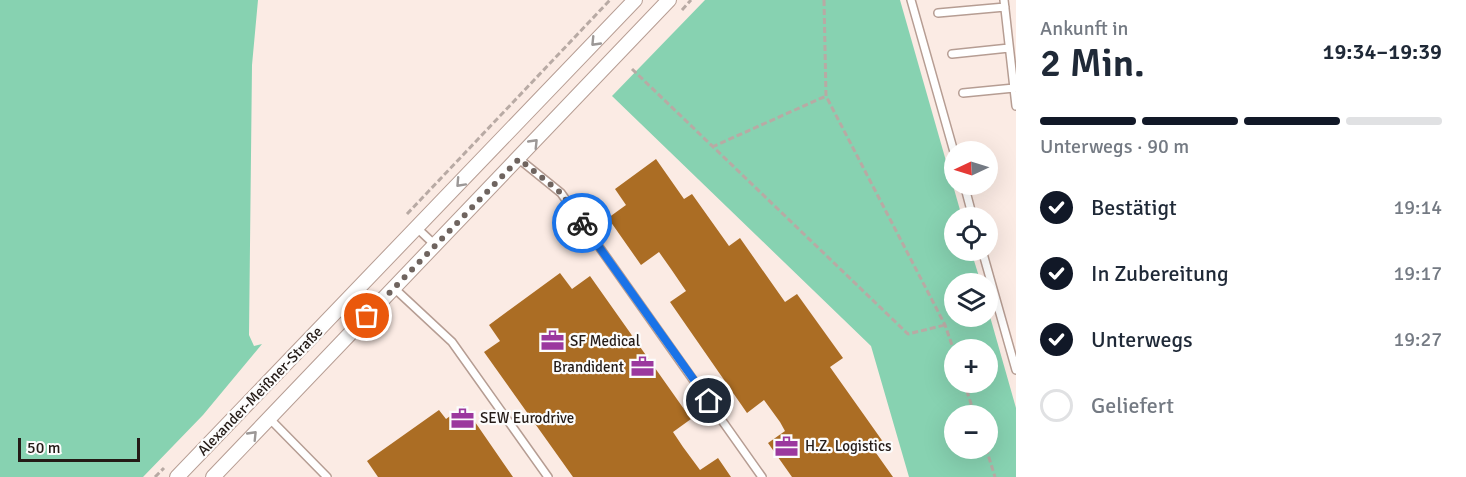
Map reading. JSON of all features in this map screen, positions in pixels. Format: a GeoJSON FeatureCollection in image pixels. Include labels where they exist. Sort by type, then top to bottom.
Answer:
{"type":"FeatureCollection","features":[{"type":"Feature","properties":{"kind":"street","name":"Alexander-Meißner-Straße"},"geometry":{"type":"LineString","coordinates":[[177,477],[635,0]]}},
{"type":"Feature","properties":{"kind":"street","name":"Alexander-Meißner-Straße"},"geometry":{"type":"LineString","coordinates":[[213,477],[669,0]]}},
{"type":"Feature","properties":{"kind":"lane"},"geometry":{"type":"LineString","coordinates":[[911,0],[951,141]]}},
{"type":"Feature","properties":{"kind":"lane"},"geometry":{"type":"LineString","coordinates":[[938,13],[1004,4],[1016,106]]}},
{"type":"Feature","properties":{"kind":"lane"},"geometry":{"type":"LineString","coordinates":[[952,54],[1010,48]]}},
{"type":"Feature","properties":{"kind":"lane"},"geometry":{"type":"LineString","coordinates":[[963,93],[1014,88]]}},
{"type":"Feature","properties":{"kind":"lane"},"geometry":{"type":"LineString","coordinates":[[519,159],[561,193],[762,477]]}},
{"type":"Feature","properties":{"kind":"lane"},"geometry":{"type":"LineString","coordinates":[[417,228],[435,245]]}},
{"type":"Feature","properties":{"kind":"lane"},"geometry":{"type":"LineString","coordinates":[[985,261],[1016,370]]}},
{"type":"Feature","properties":{"kind":"lane"},"geometry":{"type":"LineString","coordinates":[[394,288],[452,342],[548,477]]}},
{"type":"Feature","properties":{"kind":"lane"},"geometry":{"type":"LineString","coordinates":[[269,418],[327,477]]}},
{"type":"Feature","properties":{"kind":"path"},"geometry":{"type":"LineString","coordinates":[[404,216],[610,0]]}},
{"type":"Feature","properties":{"kind":"path"},"geometry":{"type":"LineString","coordinates":[[824,0],[826,96],[944,322]]}},
{"type":"Feature","properties":{"kind":"path"},"geometry":{"type":"LineString","coordinates":[[632,69],[908,334],[944,324]]}},
{"type":"Feature","properties":{"kind":"path"},"geometry":{"type":"LineString","coordinates":[[712,147],[826,96]]}},
{"type":"Feature","properties":{"kind":"path"},"geometry":{"type":"LineString","coordinates":[[989,459],[995,477]]}},
{"type":"Feature","properties":{"kind":"path"},"geometry":{"type":"LineString","coordinates":[[155,477],[170,461]]}},
{"type":"Feature","properties":{"kind":"green space"},"geometry":{"type":"Polygon","coordinates":[[[0,0],[258,0],[252,65],[249,335],[254,346],[262,344],[203,415],[143,477],[0,477],[0,0]]]}},
{"type":"Feature","properties":{"kind":"green space"},"geometry":{"type":"Polygon","coordinates":[[[705,0],[900,0],[944,154],[944,195],[956,195],[959,207],[944,207],[944,261],[974,261],[978,273],[944,273],[944,327],[993,327],[996,339],[944,339],[944,393],[998,393],[998,345],[1016,408],[1016,477],[909,477],[871,346],[612,96],[705,0]]]}},
{"type":"Feature","properties":{"kind":"building"},"geometry":{"type":"Polygon","coordinates":[[[656,159],[684,199],[692,194],[729,246],[740,238],[785,302],[797,294],[843,358],[830,367],[886,446],[876,453],[893,477],[792,477],[768,443],[785,431],[780,422],[764,400],[747,413],[670,302],[686,291],[659,252],[641,265],[608,218],[626,205],[615,189],[656,159]]]}},
{"type":"Feature","properties":{"kind":"building"},"geometry":{"type":"Polygon","coordinates":[[[560,273],[572,289],[590,276],[691,419],[673,432],[683,447],[700,470],[718,458],[731,477],[573,477],[484,352],[500,341],[489,325],[560,273]]]}},
{"type":"Feature","properties":{"kind":"building"},"geometry":{"type":"Polygon","coordinates":[[[464,406],[513,477],[378,477],[367,461],[439,410],[446,419],[464,406]]]}},
{"type":"Feature","properties":{"kind":"way so far"},"geometry":{"type":"LineString","coordinates":[[367,316],[519,159],[561,193],[582,223]]}},
{"type":"Feature","properties":{"kind":"place","name":"SF Medical"},"geometry":{"type":"Point","coordinates":[552,341]}},
{"type":"Feature","properties":{"kind":"place","name":"Brandident"},"geometry":{"type":"Point","coordinates":[642,367]}},
{"type":"Feature","properties":{"kind":"place","name":"SEW Eurodrive"},"geometry":{"type":"Point","coordinates":[462,418]}},
{"type":"Feature","properties":{"kind":"place","name":"H.Z. Logistics"},"geometry":{"type":"Point","coordinates":[787,446]}},
{"type":"Feature","properties":{"kind":"route"},"geometry":{"type":"LineString","coordinates":[[582,223],[709,401]]}}]}
